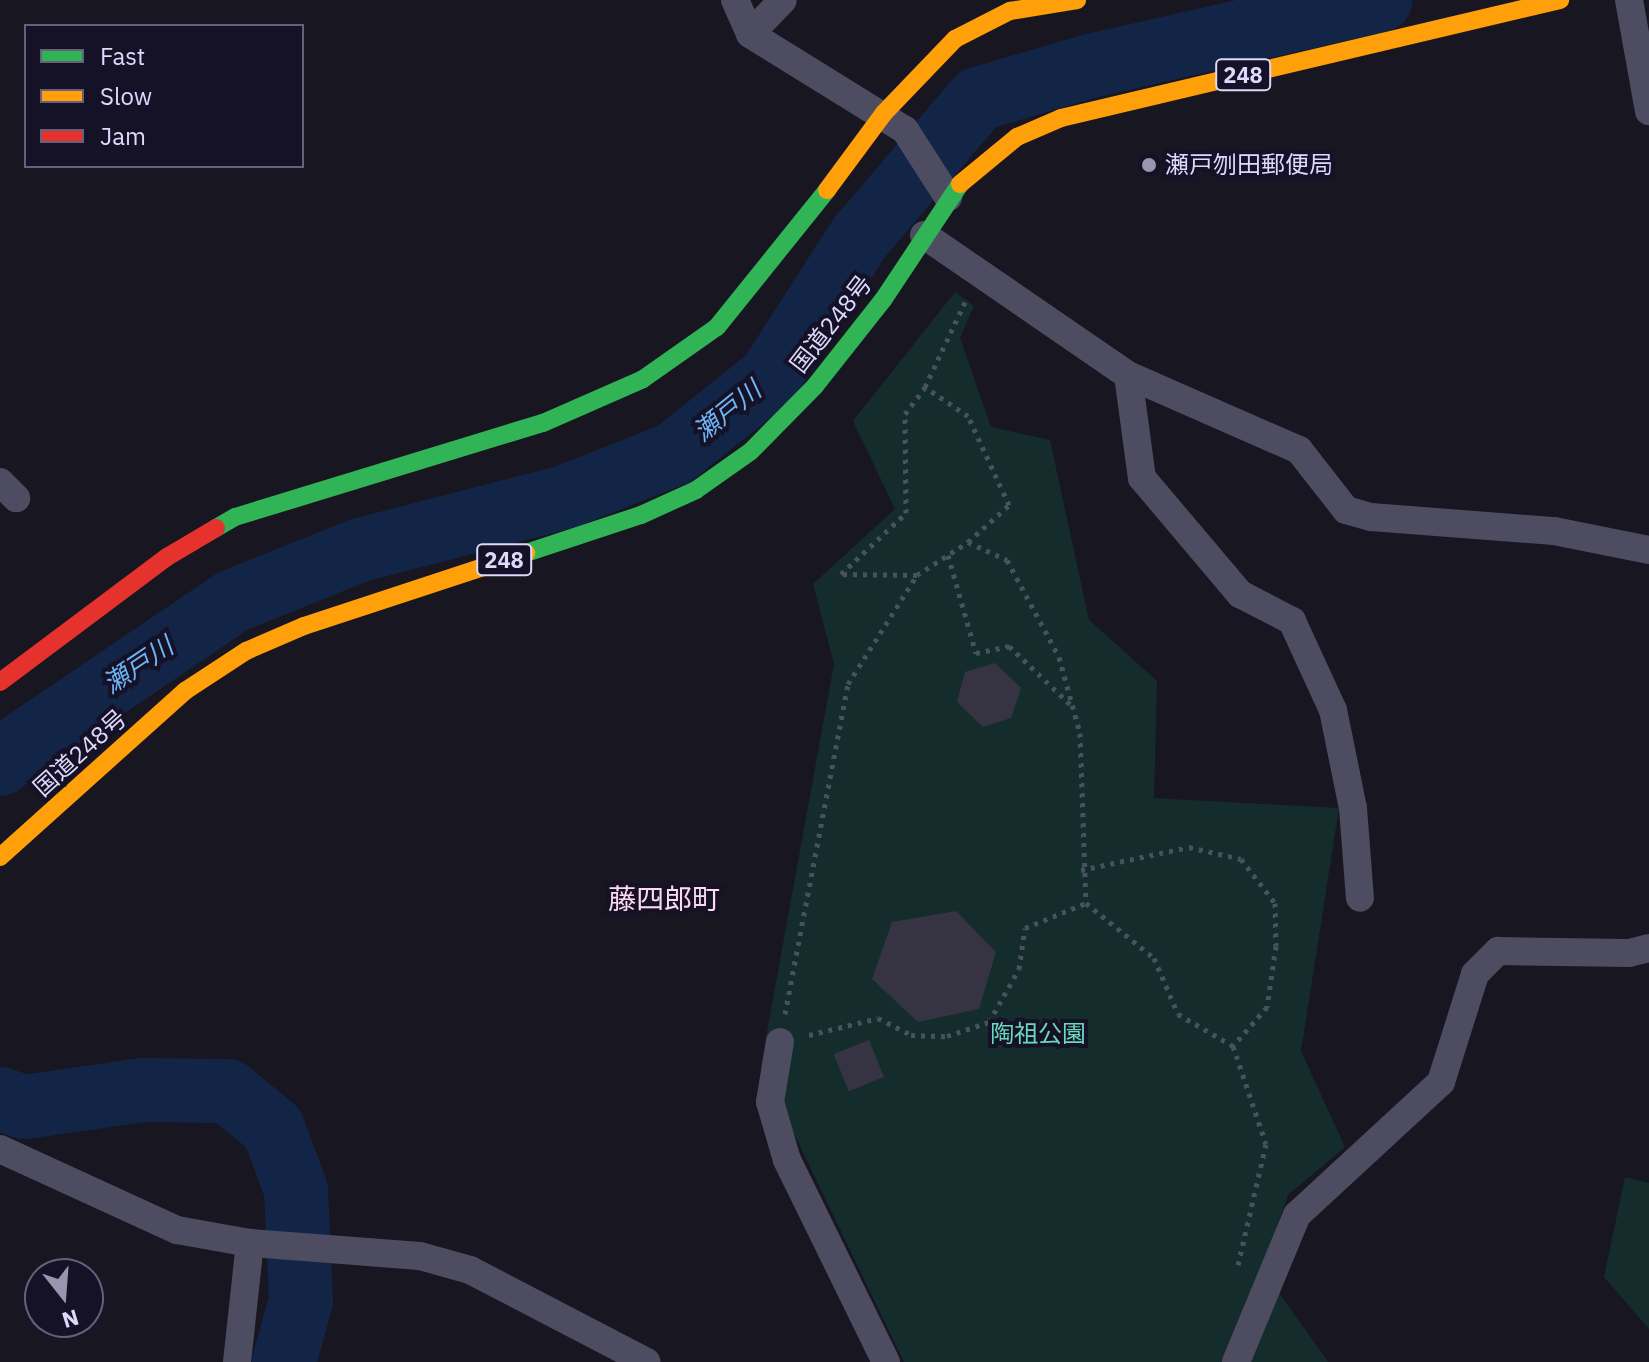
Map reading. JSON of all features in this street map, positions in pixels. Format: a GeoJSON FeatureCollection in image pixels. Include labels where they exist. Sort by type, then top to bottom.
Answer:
{"type":"FeatureCollection","features":[{"type":"Feature","properties":{"kind":"highway"},"geometry":{"type":"LineString","coordinates":[[0,682],[167,557],[235,517],[516,432],[643,379],[717,327],[894,122],[955,39],[1010,11],[1077,0]]}},
{"type":"Feature","properties":{"kind":"highway","name":"国道248号"},"geometry":{"type":"LineString","coordinates":[[0,857],[185,691],[246,651],[304,626],[641,515],[696,490],[751,451],[815,386],[883,300],[924,235],[945,193],[1017,137],[1061,118],[1560,0]]}},
{"type":"Feature","properties":{"kind":"street"},"geometry":{"type":"LineString","coordinates":[[735,0],[750,34],[894,122],[945,193]]}},
{"type":"Feature","properties":{"kind":"street"},"geometry":{"type":"LineString","coordinates":[[750,34],[783,0]]}},
{"type":"Feature","properties":{"kind":"street"},"geometry":{"type":"LineString","coordinates":[[1629,0],[1649,111]]}},
{"type":"Feature","properties":{"kind":"street"},"geometry":{"type":"LineString","coordinates":[[924,235],[977,276],[1128,375],[1299,450],[1346,510],[1371,517],[1554,531],[1649,550]]}},
{"type":"Feature","properties":{"kind":"street"},"geometry":{"type":"LineString","coordinates":[[1128,375],[1142,478],[1240,594],[1292,621],[1333,710],[1353,808],[1360,898]]}},
{"type":"Feature","properties":{"kind":"street"},"geometry":{"type":"LineString","coordinates":[[1236,1362],[1264,1288],[1297,1215],[1441,1082],[1475,974],[1498,951],[1629,953],[1649,948]]}},
{"type":"Feature","properties":{"kind":"street"},"geometry":{"type":"LineString","coordinates":[[780,1042],[770,1102],[787,1160],[886,1362]]}},
{"type":"Feature","properties":{"kind":"street"},"geometry":{"type":"LineString","coordinates":[[0,1149],[177,1230],[257,1243],[420,1256],[470,1270],[647,1362]]}},
{"type":"Feature","properties":{"kind":"street"},"geometry":{"type":"LineString","coordinates":[[237,1362],[257,1243]]}},
{"type":"Feature","properties":{"kind":"path"},"geometry":{"type":"LineString","coordinates":[[917,575],[841,574],[906,513],[905,414],[925,387],[977,276]]}},
{"type":"Feature","properties":{"kind":"path"},"geometry":{"type":"LineString","coordinates":[[925,387],[968,416],[1009,505],[968,542],[917,575],[848,684],[780,1042],[878,1018],[911,1035],[947,1036],[989,1022],[1019,969],[1025,928],[1086,903]]}},
{"type":"Feature","properties":{"kind":"path"},"geometry":{"type":"LineString","coordinates":[[968,542],[1007,560],[1059,657],[1080,733],[1081,870],[1086,903],[1154,958],[1178,1014],[1233,1046],[1266,1144],[1236,1273],[1264,1288]]}},
{"type":"Feature","properties":{"kind":"path"},"geometry":{"type":"LineString","coordinates":[[948,555],[976,653],[1009,646],[1073,706]]}},
{"type":"Feature","properties":{"kind":"path"},"geometry":{"type":"LineString","coordinates":[[1081,870],[1189,847],[1241,859],[1275,903],[1276,946],[1267,1007],[1233,1046]]}},
{"type":"Feature","properties":{"kind":"green space","name":"陶祖公園"},"geometry":{"type":"Polygon","coordinates":[[[955,292],[974,306],[960,338],[991,427],[1050,440],[1089,620],[1157,681],[1154,798],[1339,808],[1301,1051],[1345,1147],[1288,1195],[1262,1269],[1328,1362],[904,1362],[761,1065],[834,664],[813,584],[895,509],[853,421],[955,292]]]}},
{"type":"Feature","properties":{"kind":"green space"},"geometry":{"type":"Polygon","coordinates":[[[1625,1177],[1649,1183],[1649,1329],[1604,1277],[1625,1177]]]}},
{"type":"Feature","properties":{"kind":"building"},"geometry":{"type":"Polygon","coordinates":[[[995,663],[1021,688],[1011,718],[983,727],[957,702],[965,672],[995,663]]]}},
{"type":"Feature","properties":{"kind":"building"},"geometry":{"type":"Polygon","coordinates":[[[956,911],[996,952],[979,1009],[918,1022],[872,979],[892,922],[956,911]]]}},
{"type":"Feature","properties":{"kind":"building"},"geometry":{"type":"Polygon","coordinates":[[[869,1040],[884,1077],[849,1091],[834,1054],[869,1040]]]}},
{"type":"Feature","properties":{"kind":"waterway","name":"瀬戸川"},"geometry":{"type":"LineString","coordinates":[[0,764],[25,742],[233,601],[360,550],[565,497],[674,454],[770,377],[860,237],[978,99],[1090,66],[1381,0]]}},
{"type":"Feature","properties":{"kind":"waterway","name":"瀬戸川"},"geometry":{"type":"LineString","coordinates":[[0,1099],[25,1107],[143,1090],[228,1091],[273,1128],[296,1190],[301,1301],[284,1362]]}},
{"type":"Feature","properties":{"kind":"traffic: fast"},"geometry":{"type":"LineString","coordinates":[[526,553],[641,515],[696,490],[751,451],[815,386],[883,300],[960,184]]}},
{"type":"Feature","properties":{"kind":"traffic: fast"},"geometry":{"type":"LineString","coordinates":[[216,528],[235,517],[543,423],[643,379],[717,327],[827,190]]}},
{"type":"Feature","properties":{"kind":"traffic: slow"},"geometry":{"type":"LineString","coordinates":[[827,190],[884,113],[955,39],[1010,11],[1077,0]]}},
{"type":"Feature","properties":{"kind":"traffic: slow"},"geometry":{"type":"LineString","coordinates":[[960,184],[1017,137],[1061,118],[1560,0]]}},
{"type":"Feature","properties":{"kind":"traffic: slow"},"geometry":{"type":"LineString","coordinates":[[0,857],[185,691],[246,651],[304,626],[526,553]]}},
{"type":"Feature","properties":{"kind":"traffic: jam"},"geometry":{"type":"LineString","coordinates":[[0,682],[167,557],[216,528]]}},
{"type":"Feature","properties":{"kind":"place","name":"瀬戸刎田郵便局"},"geometry":{"type":"Point","coordinates":[1149,165]}},
{"type":"Feature","properties":{"kind":"district","name":"藤四郎町"},"geometry":{"type":"Point","coordinates":[664,899]}}]}
